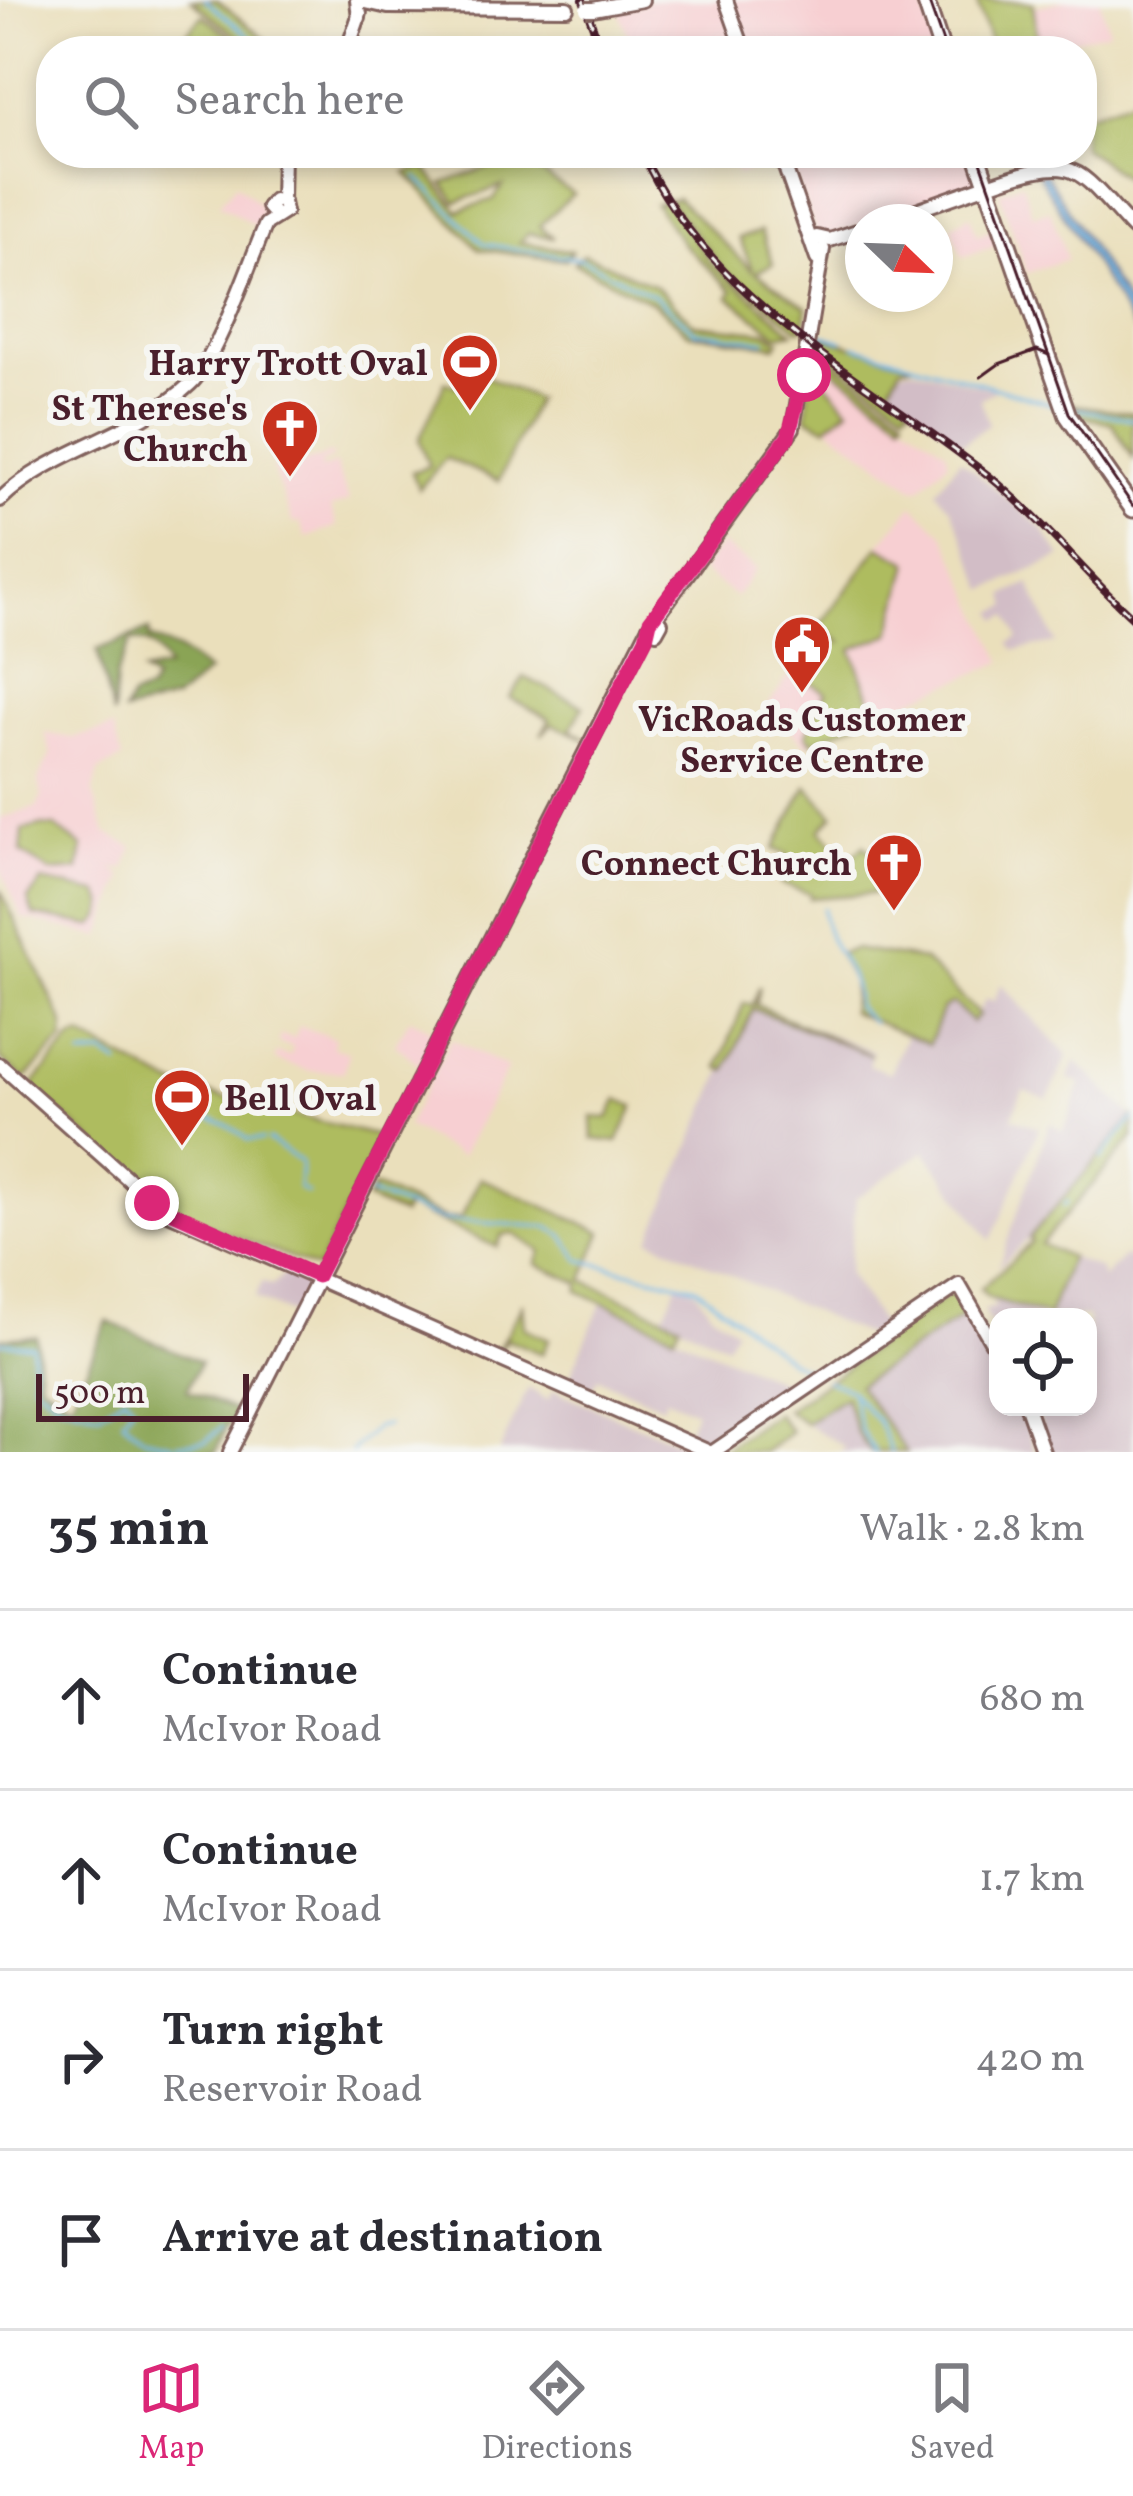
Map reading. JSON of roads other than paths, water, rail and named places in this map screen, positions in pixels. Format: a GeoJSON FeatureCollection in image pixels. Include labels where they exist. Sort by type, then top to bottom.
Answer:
{"type":"FeatureCollection","features":[{"type":"Feature","properties":{"kind":"highway"},"geometry":{"type":"LineString","coordinates":[[928,0],[940,36]]}},
{"type":"Feature","properties":{"kind":"highway"},"geometry":{"type":"LineString","coordinates":[[983,168],[1067,407],[1133,506]]}},
{"type":"Feature","properties":{"kind":"main road"},"geometry":{"type":"LineString","coordinates":[[592,9],[628,0]]}},
{"type":"Feature","properties":{"kind":"main road"},"geometry":{"type":"LineString","coordinates":[[352,36],[363,5],[592,9],[641,0]]}},
{"type":"Feature","properties":{"kind":"main road"},"geometry":{"type":"LineString","coordinates":[[731,5],[742,36]]}},
{"type":"Feature","properties":{"kind":"main road"},"geometry":{"type":"LineString","coordinates":[[0,497],[24,472],[104,437],[188,386],[275,207],[282,168]]}},
{"type":"Feature","properties":{"kind":"main road"},"geometry":{"type":"LineString","coordinates":[[232,1452],[655,625],[798,421],[819,244],[788,168]]}},
{"type":"Feature","properties":{"kind":"main road"},"geometry":{"type":"LineString","coordinates":[[940,204],[1043,169],[1071,169],[1129,227]]}},
{"type":"Feature","properties":{"kind":"main road"},"geometry":{"type":"LineString","coordinates":[[819,244],[845,236]]}},
{"type":"Feature","properties":{"kind":"main road"},"geometry":{"type":"LineString","coordinates":[[138,418],[202,364]]}},
{"type":"Feature","properties":{"kind":"main road"},"geometry":{"type":"LineString","coordinates":[[0,1065],[155,1206],[711,1452],[958,1285],[989,1338]]}},
{"type":"Feature","properties":{"kind":"main road"},"geometry":{"type":"LineString","coordinates":[[1031,1416],[1043,1452]]}},
{"type":"Feature","properties":{"kind":"water"},"geometry":{"type":"Polygon","coordinates":[[[1045,173],[1133,314],[1133,327],[1039,175],[1045,173]]]}},
{"type":"Feature","properties":{"kind":"waterway"},"geometry":{"type":"LineString","coordinates":[[205,0],[249,36]]}},
{"type":"Feature","properties":{"kind":"waterway"},"geometry":{"type":"LineString","coordinates":[[417,177],[484,244],[581,259],[655,296],[695,331],[765,341]]}},
{"type":"Feature","properties":{"kind":"waterway"},"geometry":{"type":"LineString","coordinates":[[814,331],[842,341]]}},
{"type":"Feature","properties":{"kind":"waterway"},"geometry":{"type":"LineString","coordinates":[[855,346],[1055,405]]}},
{"type":"Feature","properties":{"kind":"waterway"},"geometry":{"type":"LineString","coordinates":[[1070,408],[1133,419]]}},
{"type":"Feature","properties":{"kind":"waterway"},"geometry":{"type":"LineString","coordinates":[[823,908],[829,936],[851,978],[856,1006],[872,1022]]}},
{"type":"Feature","properties":{"kind":"waterway"},"geometry":{"type":"LineString","coordinates":[[82,1057],[104,1054],[120,1065]]}},
{"type":"Feature","properties":{"kind":"waterway"},"geometry":{"type":"LineString","coordinates":[[172,1103],[230,1126],[248,1140],[263,1140]]}},
{"type":"Feature","properties":{"kind":"waterway"},"geometry":{"type":"LineString","coordinates":[[1101,1158],[1133,1119]]}},
{"type":"Feature","properties":{"kind":"waterway"},"geometry":{"type":"LineString","coordinates":[[268,1140],[301,1162],[299,1189],[307,1193]]}},
{"type":"Feature","properties":{"kind":"waterway"},"geometry":{"type":"LineString","coordinates":[[369,1194],[442,1220],[548,1227],[563,1235],[580,1260],[696,1287],[792,1362],[818,1374]]}},
{"type":"Feature","properties":{"kind":"waterway"},"geometry":{"type":"LineString","coordinates":[[1064,1205],[1067,1202]]}},
{"type":"Feature","properties":{"kind":"waterway"},"geometry":{"type":"LineString","coordinates":[[0,1342],[32,1345],[34,1384],[59,1403],[99,1413],[125,1396],[133,1405],[123,1420],[144,1438],[173,1444]]}},
{"type":"Feature","properties":{"kind":"waterway"},"geometry":{"type":"LineString","coordinates":[[826,1380],[851,1390],[861,1431],[875,1452]]}},
{"type":"Feature","properties":{"kind":"waterway"},"geometry":{"type":"LineString","coordinates":[[852,1392],[878,1422],[891,1452]]}},
{"type":"Feature","properties":{"kind":"waterway"},"geometry":{"type":"LineString","coordinates":[[351,1452],[376,1427],[387,1425]]}},
{"type":"Feature","properties":{"kind":"waterway"},"geometry":{"type":"LineString","coordinates":[[177,1444],[206,1441],[222,1427]]}},
{"type":"Feature","properties":{"kind":"tram line"},"geometry":{"type":"LineString","coordinates":[[928,0],[941,36]]}},
{"type":"Feature","properties":{"kind":"tram line"},"geometry":{"type":"LineString","coordinates":[[983,168],[1069,413],[1133,506]]}},
{"type":"Feature","properties":{"kind":"tram line"},"geometry":{"type":"LineString","coordinates":[[981,377],[999,364],[1037,350],[1049,355]]}},
{"type":"Feature","properties":{"kind":"railway"},"geometry":{"type":"LineString","coordinates":[[583,0],[596,36]]}},
{"type":"Feature","properties":{"kind":"railway"},"geometry":{"type":"LineString","coordinates":[[650,168],[707,252],[749,294],[794,333],[989,476],[1133,618]]}},
{"type":"Feature","properties":{"kind":"place","name":"Harry Trott Oval"},"geometry":{"type":"Point","coordinates":[470,413]}},
{"type":"Feature","properties":{"kind":"place","name":"St Therese's Church"},"geometry":{"type":"Point","coordinates":[290,479]}},
{"type":"Feature","properties":{"kind":"place","name":"VicRoads Customer Service Centre"},"geometry":{"type":"Point","coordinates":[802,695]}},
{"type":"Feature","properties":{"kind":"place","name":"Connect Church"},"geometry":{"type":"Point","coordinates":[894,913]}},
{"type":"Feature","properties":{"kind":"place","name":"Bell Oval"},"geometry":{"type":"Point","coordinates":[182,1148]}}]}
